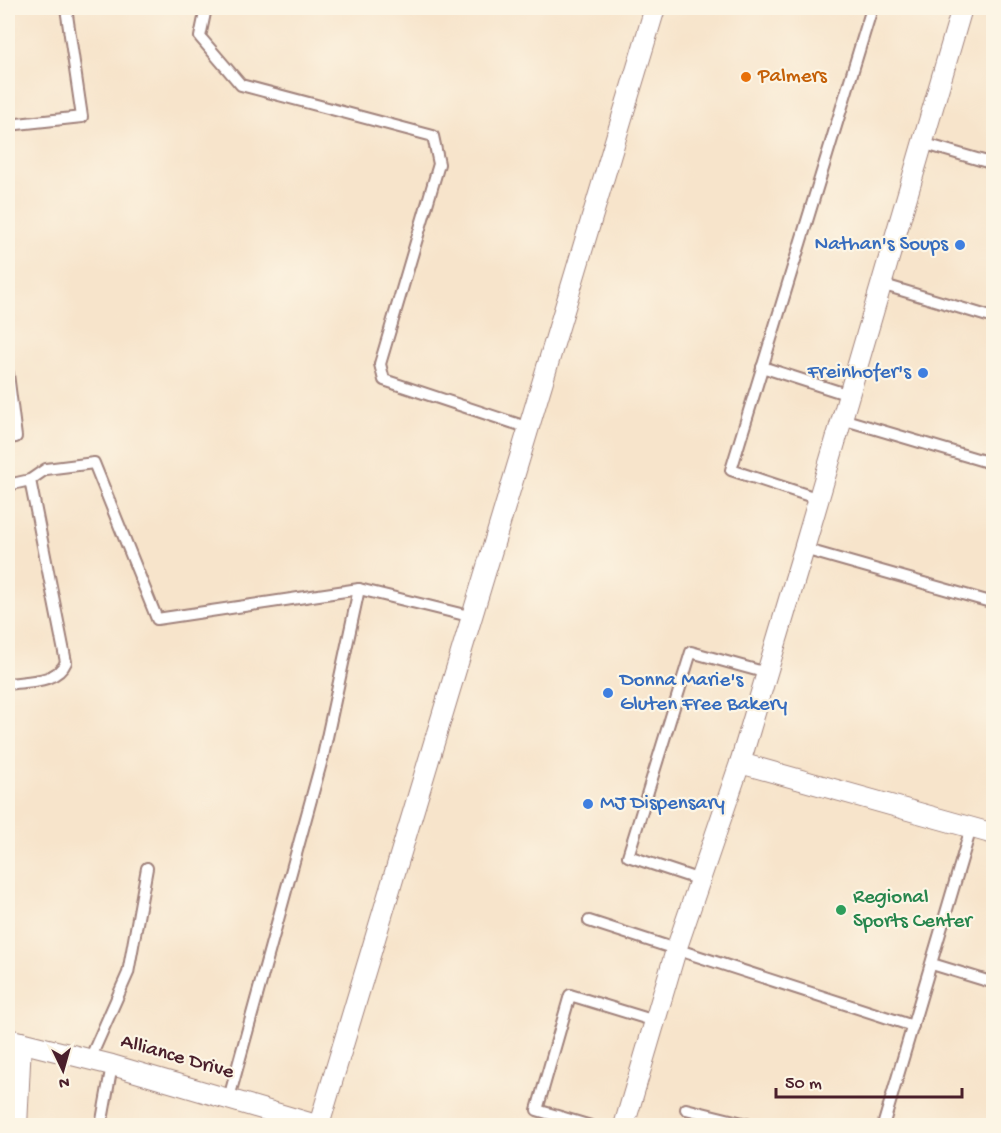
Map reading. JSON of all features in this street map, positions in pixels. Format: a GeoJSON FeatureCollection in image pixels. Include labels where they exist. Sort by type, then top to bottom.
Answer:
{"type":"FeatureCollection","features":[{"type":"Feature","properties":{"kind":"street"},"geometry":{"type":"LineString","coordinates":[[319,1125],[655,8]]}},
{"type":"Feature","properties":{"kind":"street"},"geometry":{"type":"LineString","coordinates":[[624,1125],[676,950],[740,763],[962,8]]}},
{"type":"Feature","properties":{"kind":"street"},"geometry":{"type":"LineString","coordinates":[[740,763],[993,834]]}},
{"type":"Feature","properties":{"kind":"street","name":"Alliance Drive"},"geometry":{"type":"LineString","coordinates":[[17,1125],[14,1040],[112,1065],[319,1125]]}},
{"type":"Feature","properties":{"kind":"lane"},"geometry":{"type":"LineString","coordinates":[[8,125],[82,117],[66,8]]}},
{"type":"Feature","properties":{"kind":"lane"},"geometry":{"type":"LineString","coordinates":[[206,8],[200,37],[241,85],[433,136],[439,164],[380,364],[384,380],[529,428]]}},
{"type":"Feature","properties":{"kind":"lane"},"geometry":{"type":"LineString","coordinates":[[819,499],[731,470],[872,8]]}},
{"type":"Feature","properties":{"kind":"lane"},"geometry":{"type":"LineString","coordinates":[[922,143],[993,164]]}},
{"type":"Feature","properties":{"kind":"lane"},"geometry":{"type":"LineString","coordinates":[[881,284],[993,318]]}},
{"type":"Feature","properties":{"kind":"lane"},"geometry":{"type":"LineString","coordinates":[[762,367],[849,395]]}},
{"type":"Feature","properties":{"kind":"lane"},"geometry":{"type":"LineString","coordinates":[[8,374],[16,437],[8,438]]}},
{"type":"Feature","properties":{"kind":"lane"},"geometry":{"type":"LineString","coordinates":[[842,419],[993,464]]}},
{"type":"Feature","properties":{"kind":"lane"},"geometry":{"type":"LineString","coordinates":[[8,485],[30,480],[46,469],[94,463],[157,619],[359,589],[473,616]]}},
{"type":"Feature","properties":{"kind":"lane"},"geometry":{"type":"LineString","coordinates":[[8,684],[54,676],[63,669],[66,662],[30,480]]}},
{"type":"Feature","properties":{"kind":"lane"},"geometry":{"type":"LineString","coordinates":[[804,549],[993,603]]}},
{"type":"Feature","properties":{"kind":"lane"},"geometry":{"type":"LineString","coordinates":[[229,1098],[323,756],[359,589]]}},
{"type":"Feature","properties":{"kind":"lane"},"geometry":{"type":"LineString","coordinates":[[700,880],[628,856],[691,652],[767,673]]}},
{"type":"Feature","properties":{"kind":"lane"},"geometry":{"type":"LineString","coordinates":[[883,1125],[971,828]]}},
{"type":"Feature","properties":{"kind":"lane"},"geometry":{"type":"LineString","coordinates":[[90,1059],[128,973],[147,868]]}},
{"type":"Feature","properties":{"kind":"lane"},"geometry":{"type":"LineString","coordinates":[[589,921],[913,1026]]}},
{"type":"Feature","properties":{"kind":"lane"},"geometry":{"type":"LineString","coordinates":[[932,964],[993,983]]}},
{"type":"Feature","properties":{"kind":"lane"},"geometry":{"type":"LineString","coordinates":[[591,1125],[537,1110],[570,995],[655,1021]]}},
{"type":"Feature","properties":{"kind":"lane"},"geometry":{"type":"LineString","coordinates":[[101,1125],[112,1065]]}},
{"type":"Feature","properties":{"kind":"lane"},"geometry":{"type":"LineString","coordinates":[[686,1109],[755,1125]]}},
{"type":"Feature","properties":{"kind":"place","name":"Palmers"},"geometry":{"type":"Point","coordinates":[746,77]}},
{"type":"Feature","properties":{"kind":"place","name":"Nathan's Soups"},"geometry":{"type":"Point","coordinates":[960,245]}},
{"type":"Feature","properties":{"kind":"place","name":"Freinhofer's"},"geometry":{"type":"Point","coordinates":[923,373]}},
{"type":"Feature","properties":{"kind":"place","name":"Donna Marie's Gluten Free Bakery"},"geometry":{"type":"Point","coordinates":[608,693]}},
{"type":"Feature","properties":{"kind":"place","name":"MJ Dispensary"},"geometry":{"type":"Point","coordinates":[588,804]}},
{"type":"Feature","properties":{"kind":"place","name":"Regional Sports Center"},"geometry":{"type":"Point","coordinates":[841,910]}}]}
